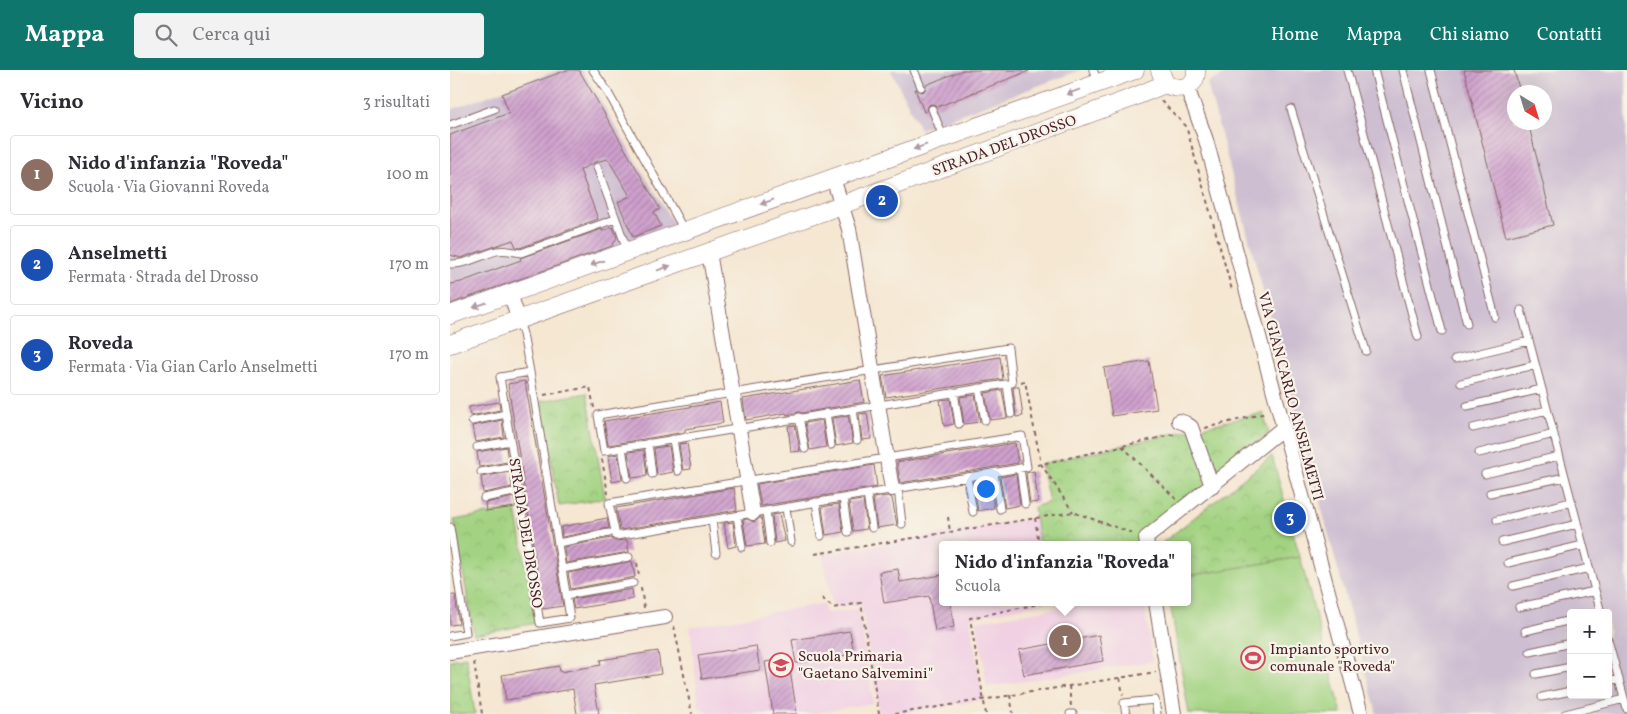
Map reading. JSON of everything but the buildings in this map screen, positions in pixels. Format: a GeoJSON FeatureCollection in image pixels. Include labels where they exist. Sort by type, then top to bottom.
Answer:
{"type":"FeatureCollection","features":[{"type":"Feature","properties":{"kind":"street","name":"STRADA DEL DROSSO"},"geometry":{"type":"LineString","coordinates":[[450,315],[944,139],[1096,76],[1135,70]]}},
{"type":"Feature","properties":{"kind":"street"},"geometry":{"type":"LineString","coordinates":[[1158,82],[1180,89],[1196,76]]}},
{"type":"Feature","properties":{"kind":"street","name":"VIA GIAN CARLO ANSELMETTI"},"geometry":{"type":"LineString","coordinates":[[1196,76],[1206,140],[1272,411],[1360,714]]}},
{"type":"Feature","properties":{"kind":"street","name":"STRADA DEL DROSSO"},"geometry":{"type":"LineString","coordinates":[[450,344],[842,205],[1158,82]]}},
{"type":"Feature","properties":{"kind":"street"},"geometry":{"type":"LineString","coordinates":[[833,178],[849,229],[887,458],[895,489]]}},
{"type":"Feature","properties":{"kind":"street"},"geometry":{"type":"LineString","coordinates":[[708,252],[746,480],[759,512]]}},
{"type":"Feature","properties":{"kind":"street","name":"STRADA DEL DROSSO"},"geometry":{"type":"LineString","coordinates":[[510,294],[519,320]]}},
{"type":"Feature","properties":{"kind":"street"},"geometry":{"type":"LineString","coordinates":[[1178,421],[1189,424],[1212,486]]}},
{"type":"Feature","properties":{"kind":"street"},"geometry":{"type":"LineString","coordinates":[[1148,541],[1185,508],[1278,432]]}},
{"type":"Feature","properties":{"kind":"street"},"geometry":{"type":"LineString","coordinates":[[1157,606],[1174,714]]}},
{"type":"Feature","properties":{"kind":"street"},"geometry":{"type":"LineString","coordinates":[[450,652],[669,620]]}},
{"type":"Feature","properties":{"kind":"lane"},"geometry":{"type":"LineString","coordinates":[[593,70],[606,89],[685,232]]}},
{"type":"Feature","properties":{"kind":"lane"},"geometry":{"type":"LineString","coordinates":[[914,70],[921,87]]}},
{"type":"Feature","properties":{"kind":"lane"},"geometry":{"type":"LineString","coordinates":[[1347,70],[1418,337]]}},
{"type":"Feature","properties":{"kind":"lane"},"geometry":{"type":"LineString","coordinates":[[1374,70],[1442,331]]}},
{"type":"Feature","properties":{"kind":"lane"},"geometry":{"type":"LineString","coordinates":[[1403,70],[1467,324]]}},
{"type":"Feature","properties":{"kind":"lane"},"geometry":{"type":"LineString","coordinates":[[1431,70],[1496,317]]}},
{"type":"Feature","properties":{"kind":"lane"},"geometry":{"type":"LineString","coordinates":[[450,124],[494,109]]}},
{"type":"Feature","properties":{"kind":"lane"},"geometry":{"type":"LineString","coordinates":[[932,109],[944,139]]}},
{"type":"Feature","properties":{"kind":"lane"},"geometry":{"type":"LineString","coordinates":[[1291,110],[1366,351]]}},
{"type":"Feature","properties":{"kind":"lane"},"geometry":{"type":"LineString","coordinates":[[597,167],[628,252]]}},
{"type":"Feature","properties":{"kind":"lane"},"geometry":{"type":"LineString","coordinates":[[450,264],[462,264],[498,250],[520,253],[615,219]]}},
{"type":"Feature","properties":{"kind":"lane"},"geometry":{"type":"LineString","coordinates":[[1521,310],[1600,609]]}},
{"type":"Feature","properties":{"kind":"lane","name":"STRADA DEL DROSSO"},"geometry":{"type":"LineString","coordinates":[[519,320],[530,372],[570,618],[540,623],[500,377],[530,372]]}},
{"type":"Feature","properties":{"kind":"lane"},"geometry":{"type":"LineString","coordinates":[[1455,359],[1529,341]]}},
{"type":"Feature","properties":{"kind":"lane"},"geometry":{"type":"LineString","coordinates":[[1010,383],[604,451],[598,415],[1008,348],[1010,383],[1011,414]]}},
{"type":"Feature","properties":{"kind":"lane"},"geometry":{"type":"LineString","coordinates":[[1461,383],[1535,365]]}},
{"type":"Feature","properties":{"kind":"lane"},"geometry":{"type":"LineString","coordinates":[[979,388],[985,420]]}},
{"type":"Feature","properties":{"kind":"lane"},"geometry":{"type":"LineString","coordinates":[[1467,406],[1542,389]]}},
{"type":"Feature","properties":{"kind":"lane"},"geometry":{"type":"LineString","coordinates":[[954,392],[959,424]]}},
{"type":"Feature","properties":{"kind":"lane"},"geometry":{"type":"LineString","coordinates":[[853,408],[857,440]]}},
{"type":"Feature","properties":{"kind":"lane"},"geometry":{"type":"LineString","coordinates":[[1473,428],[1547,410]]}},
{"type":"Feature","properties":{"kind":"lane"},"geometry":{"type":"LineString","coordinates":[[826,413],[831,445]]}},
{"type":"Feature","properties":{"kind":"lane"},"geometry":{"type":"LineString","coordinates":[[472,421],[506,414]]}},
{"type":"Feature","properties":{"kind":"lane"},"geometry":{"type":"LineString","coordinates":[[799,418],[804,449]]}},
{"type":"Feature","properties":{"kind":"lane"},"geometry":{"type":"LineString","coordinates":[[1479,453],[1554,434]]}},
{"type":"Feature","properties":{"kind":"lane"},"geometry":{"type":"LineString","coordinates":[[1022,436],[1027,467],[616,536],[609,503],[887,458],[1022,436]]}},
{"type":"Feature","properties":{"kind":"lane"},"geometry":{"type":"LineString","coordinates":[[673,439],[678,471]]}},
{"type":"Feature","properties":{"kind":"lane"},"geometry":{"type":"LineString","coordinates":[[477,446],[510,441]]}},
{"type":"Feature","properties":{"kind":"lane"},"geometry":{"type":"LineString","coordinates":[[648,443],[652,474]]}},
{"type":"Feature","properties":{"kind":"lane"},"geometry":{"type":"LineString","coordinates":[[622,448],[627,478]]}},
{"type":"Feature","properties":{"kind":"lane"},"geometry":{"type":"LineString","coordinates":[[1485,474],[1559,456]]}},
{"type":"Feature","properties":{"kind":"lane"},"geometry":{"type":"LineString","coordinates":[[481,472],[514,466]]}},
{"type":"Feature","properties":{"kind":"lane"},"geometry":{"type":"LineString","coordinates":[[1020,468],[1025,504]]}},
{"type":"Feature","properties":{"kind":"lane"},"geometry":{"type":"LineString","coordinates":[[994,472],[1000,510]]}},
{"type":"Feature","properties":{"kind":"lane"},"geometry":{"type":"LineString","coordinates":[[967,477],[973,512]]}},
{"type":"Feature","properties":{"kind":"lane"},"geometry":{"type":"LineString","coordinates":[[1490,493],[1565,477]]}},
{"type":"Feature","properties":{"kind":"lane"},"geometry":{"type":"LineString","coordinates":[[895,489],[902,524]]}},
{"type":"Feature","properties":{"kind":"lane"},"geometry":{"type":"LineString","coordinates":[[484,498],[519,491]]}},
{"type":"Feature","properties":{"kind":"lane"},"geometry":{"type":"LineString","coordinates":[[868,494],[872,528]]}},
{"type":"Feature","properties":{"kind":"lane"},"geometry":{"type":"LineString","coordinates":[[843,498],[848,532]]}},
{"type":"Feature","properties":{"kind":"lane"},"geometry":{"type":"LineString","coordinates":[[816,502],[822,536]]}},
{"type":"Feature","properties":{"kind":"lane"},"geometry":{"type":"LineString","coordinates":[[1496,520],[1571,502]]}},
{"type":"Feature","properties":{"kind":"lane"},"geometry":{"type":"LineString","coordinates":[[786,508],[791,542]]}},
{"type":"Feature","properties":{"kind":"lane"},"geometry":{"type":"LineString","coordinates":[[759,512],[770,543]]}},
{"type":"Feature","properties":{"kind":"lane"},"geometry":{"type":"LineString","coordinates":[[737,516],[742,547]]}},
{"type":"Feature","properties":{"kind":"lane"},"geometry":{"type":"LineString","coordinates":[[712,520],[716,553]]}},
{"type":"Feature","properties":{"kind":"lane"},"geometry":{"type":"LineString","coordinates":[[1502,542],[1577,524]]}},
{"type":"Feature","properties":{"kind":"lane"},"geometry":{"type":"LineString","coordinates":[[450,527],[466,633],[450,636]]}},
{"type":"Feature","properties":{"kind":"lane"},"geometry":{"type":"LineString","coordinates":[[558,543],[609,533]]}},
{"type":"Feature","properties":{"kind":"lane"},"geometry":{"type":"LineString","coordinates":[[1508,563],[1583,545]]}},
{"type":"Feature","properties":{"kind":"lane"},"geometry":{"type":"LineString","coordinates":[[562,569],[629,557]]}},
{"type":"Feature","properties":{"kind":"lane"},"geometry":{"type":"LineString","coordinates":[[1513,586],[1589,568]]}},
{"type":"Feature","properties":{"kind":"lane"},"geometry":{"type":"LineString","coordinates":[[566,595],[633,583]]}},
{"type":"Feature","properties":{"kind":"lane"},"geometry":{"type":"LineString","coordinates":[[1519,608],[1595,591]]}},
{"type":"Feature","properties":{"kind":"lane"},"geometry":{"type":"LineString","coordinates":[[1525,631],[1567,621]]}},
{"type":"Feature","properties":{"kind":"lane"},"geometry":{"type":"LineString","coordinates":[[1530,652],[1567,644]]}},
{"type":"Feature","properties":{"kind":"lane"},"geometry":{"type":"LineString","coordinates":[[1612,661],[1627,709]]}},
{"type":"Feature","properties":{"kind":"lane"},"geometry":{"type":"LineString","coordinates":[[1536,674],[1567,667]]}},
{"type":"Feature","properties":{"kind":"lane"},"geometry":{"type":"LineString","coordinates":[[1612,681],[1619,679]]}},
{"type":"Feature","properties":{"kind":"lane"},"geometry":{"type":"LineString","coordinates":[[1542,698],[1567,692]]}},
{"type":"Feature","properties":{"kind":"lane"},"geometry":{"type":"LineString","coordinates":[[1565,714],[1624,699]]}},
{"type":"Feature","properties":{"kind":"lane"},"geometry":{"type":"LineString","coordinates":[[1126,714],[1124,703],[1155,700],[1157,714]]}},
{"type":"Feature","properties":{"kind":"path"},"geometry":{"type":"LineString","coordinates":[[1158,82],[1168,106],[1186,126],[1234,298]]}},
{"type":"Feature","properties":{"kind":"path"},"geometry":{"type":"LineString","coordinates":[[1010,383],[1025,381],[1041,464],[1073,512]]}},
{"type":"Feature","properties":{"kind":"path"},"geometry":{"type":"LineString","coordinates":[[534,397],[590,387],[595,416]]}},
{"type":"Feature","properties":{"kind":"path"},"geometry":{"type":"LineString","coordinates":[[1041,464],[1192,431],[1272,411],[1278,432]]}},
{"type":"Feature","properties":{"kind":"path"},"geometry":{"type":"LineString","coordinates":[[1122,446],[1185,508]]}},
{"type":"Feature","properties":{"kind":"path"},"geometry":{"type":"LineString","coordinates":[[602,455],[609,503]]}},
{"type":"Feature","properties":{"kind":"path"},"geometry":{"type":"LineString","coordinates":[[815,554],[1073,512],[1145,541]]}},
{"type":"Feature","properties":{"kind":"path"},"geometry":{"type":"LineString","coordinates":[[948,517],[950,532]]}},
{"type":"Feature","properties":{"kind":"path"},"geometry":{"type":"LineString","coordinates":[[1034,518],[1038,541]]}},
{"type":"Feature","properties":{"kind":"path"},"geometry":{"type":"LineString","coordinates":[[822,598],[832,608],[861,603],[878,714]]}},
{"type":"Feature","properties":{"kind":"path"},"geometry":{"type":"LineString","coordinates":[[986,714],[970,618],[1028,606]]}},
{"type":"Feature","properties":{"kind":"path"},"geometry":{"type":"LineString","coordinates":[[669,620],[692,714]]}},
{"type":"Feature","properties":{"kind":"path"},"geometry":{"type":"LineString","coordinates":[[472,648],[482,714]]}},
{"type":"Feature","properties":{"kind":"path"},"geometry":{"type":"LineString","coordinates":[[894,714],[1168,670]]}},
{"type":"Feature","properties":{"kind":"path"},"geometry":{"type":"LineString","coordinates":[[1120,678],[1124,703]]}},
{"type":"Feature","properties":{"kind":"path"},"geometry":{"type":"LineString","coordinates":[[1069,686],[1072,714]]}},
{"type":"Feature","properties":{"kind":"path"},"geometry":{"type":"LineString","coordinates":[[1010,696],[1013,713]]}},
{"type":"Feature","properties":{"kind":"shaded area"},"geometry":{"type":"Polygon","coordinates":[[[558,70],[582,70],[675,226],[450,310],[450,110],[558,70]]]}},
{"type":"Feature","properties":{"kind":"shaded area"},"geometry":{"type":"Polygon","coordinates":[[[891,70],[1081,70],[920,129],[891,70]]]}},
{"type":"Feature","properties":{"kind":"shaded area"},"geometry":{"type":"Polygon","coordinates":[[[1234,70],[1626,70],[1627,714],[1377,714],[1207,83],[1234,70]]]}},
{"type":"Feature","properties":{"kind":"shaded area"},"geometry":{"type":"Polygon","coordinates":[[[1035,518],[1038,541],[939,541],[939,606],[1028,606],[970,618],[983,700],[895,714],[879,714],[861,604],[833,608],[823,554],[1035,518]]]}},
{"type":"Feature","properties":{"kind":"shaded area","name":"Scuola Primaria \"Gaetano Salvemini\""},"geometry":{"type":"Polygon","coordinates":[[[824,603],[825,613],[859,609],[873,703],[809,714],[713,714],[699,707],[690,627],[824,603]]]}},
{"type":"Feature","properties":{"kind":"shaded area"},"geometry":{"type":"Polygon","coordinates":[[[1070,606],[1145,606],[1153,661],[987,687],[977,621],[1070,606]]]}},
{"type":"Feature","properties":{"kind":"green space"},"geometry":{"type":"Polygon","coordinates":[[[587,393],[605,498],[559,506],[541,401],[587,393]]]}},
{"type":"Feature","properties":{"kind":"green space"},"geometry":{"type":"Polygon","coordinates":[[[1263,413],[1269,433],[1146,541],[1038,541],[1034,507],[1049,502],[1041,464],[1263,413]]]}},
{"type":"Feature","properties":{"kind":"green space"},"geometry":{"type":"Polygon","coordinates":[[[1272,456],[1300,557],[1191,575],[1191,541],[1165,541],[1272,456]]]}},
{"type":"Feature","properties":{"kind":"green space"},"geometry":{"type":"Polygon","coordinates":[[[516,509],[536,623],[474,635],[454,520],[516,509]]]}},
{"type":"Feature","properties":{"kind":"green space","name":"Impianto sportivo comunale \"Roveda\""},"geometry":{"type":"Polygon","coordinates":[[[1300,557],[1342,714],[1189,714],[1171,606],[1191,606],[1191,575],[1300,557]]]}},
{"type":"Feature","properties":{"kind":"green space"},"geometry":{"type":"Polygon","coordinates":[[[466,657],[475,714],[450,714],[450,660],[466,657]]]}},
{"type":"Feature","properties":{"kind":"place","name":"Anselmetti"},"geometry":{"type":"Point","coordinates":[882,201]}},
{"type":"Feature","properties":{"kind":"place","name":"Roveda"},"geometry":{"type":"Point","coordinates":[1290,518]}},
{"type":"Feature","properties":{"kind":"place","name":"Nido d'infanzia \"Roveda\""},"geometry":{"type":"Point","coordinates":[1065,641]}},
{"type":"Feature","properties":{"kind":"place","name":"Impianto sportivo comunale \"Roveda\""},"geometry":{"type":"Point","coordinates":[1253,658]}},
{"type":"Feature","properties":{"kind":"place","name":"Scuola Primaria \"Gaetano Salvemini\""},"geometry":{"type":"Point","coordinates":[781,665]}}]}
